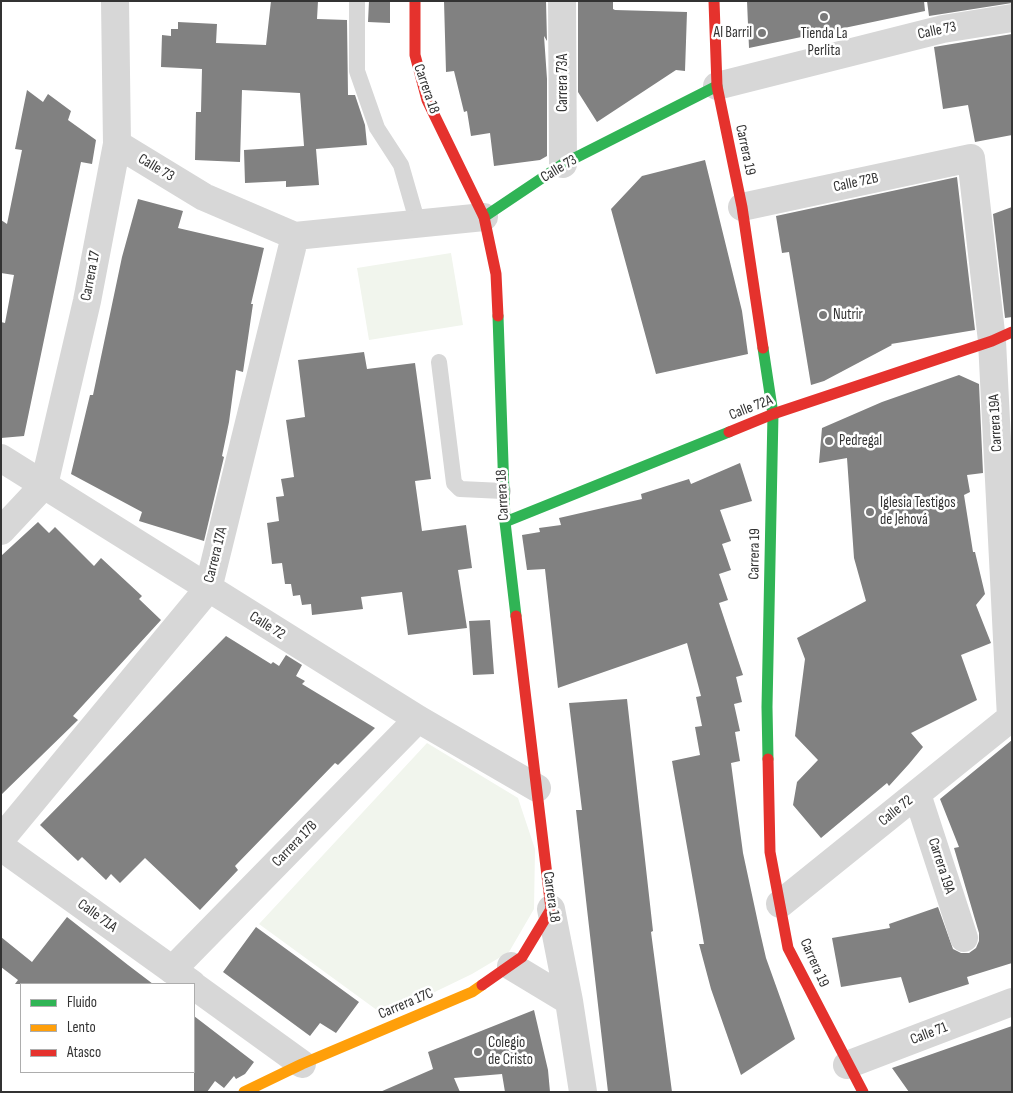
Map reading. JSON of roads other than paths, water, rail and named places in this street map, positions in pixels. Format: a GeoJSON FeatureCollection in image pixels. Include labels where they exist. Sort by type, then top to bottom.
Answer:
{"type":"FeatureCollection","features":[{"type":"Feature","properties":{"kind":"street","name":"Carrera 17"},"geometry":{"type":"LineString","coordinates":[[1,531],[44,485],[87,301],[117,144],[115,1]]}},
{"type":"Feature","properties":{"kind":"street","name":"Carrera 18"},"geometry":{"type":"LineString","coordinates":[[415,1],[415,56],[427,100],[484,217],[496,274],[502,490],[505,522],[551,909],[570,1001],[583,1092]]}},
{"type":"Feature","properties":{"kind":"street","name":"Carrera 73A"},"geometry":{"type":"LineString","coordinates":[[562,1],[563,164]]}},
{"type":"Feature","properties":{"kind":"street","name":"Carrera 19"},"geometry":{"type":"LineString","coordinates":[[714,1],[717,86],[742,207],[773,414],[767,717],[770,852],[788,948],[847,1065],[863,1092]]}},
{"type":"Feature","properties":{"kind":"street","name":"Calle 73"},"geometry":{"type":"LineString","coordinates":[[117,144],[204,197],[295,236],[484,217],[563,164],[717,86],[943,29],[1012,18]]}},
{"type":"Feature","properties":{"kind":"street","name":"Calle 72B"},"geometry":{"type":"LineString","coordinates":[[742,207],[971,158]]}},
{"type":"Feature","properties":{"kind":"street","name":"Carrera 19A"},"geometry":{"type":"LineString","coordinates":[[971,158],[1002,337],[1012,718]]}},
{"type":"Feature","properties":{"kind":"street","name":"Carrera 17A"},"geometry":{"type":"LineString","coordinates":[[1,839],[208,589],[295,236]]}},
{"type":"Feature","properties":{"kind":"street","name":"Calle 72A"},"geometry":{"type":"LineString","coordinates":[[505,522],[773,414],[1002,337]]}},
{"type":"Feature","properties":{"kind":"street","name":"Calle 72"},"geometry":{"type":"LineString","coordinates":[[1,458],[418,719],[537,788]]}},
{"type":"Feature","properties":{"kind":"street","name":"Calle 72"},"geometry":{"type":"LineString","coordinates":[[780,904],[1012,718]]}},
{"type":"Feature","properties":{"kind":"street","name":"Carrera 17B"},"geometry":{"type":"LineString","coordinates":[[186,980],[418,719]]}},
{"type":"Feature","properties":{"kind":"street","name":"Carrera 19A"},"geometry":{"type":"LineString","coordinates":[[917,794],[964,938]]}},
{"type":"Feature","properties":{"kind":"street","name":"Calle 71A"},"geometry":{"type":"LineString","coordinates":[[1,847],[186,980]]}},
{"type":"Feature","properties":{"kind":"street","name":"Carrera 17C"},"geometry":{"type":"LineString","coordinates":[[244,1092],[302,1064],[472,992],[511,966],[527,950],[551,909]]}},
{"type":"Feature","properties":{"kind":"street"},"geometry":{"type":"LineString","coordinates":[[511,966],[570,1001]]}},
{"type":"Feature","properties":{"kind":"street","name":"Calle 71A"},"geometry":{"type":"LineString","coordinates":[[195,987],[302,1064]]}},
{"type":"Feature","properties":{"kind":"street","name":"Calle 71"},"geometry":{"type":"LineString","coordinates":[[847,1065],[1012,1002]]}},
{"type":"Feature","properties":{"kind":"lane"},"geometry":{"type":"LineString","coordinates":[[356,2],[357,71],[377,128],[401,165],[418,224]]}},
{"type":"Feature","properties":{"kind":"lane"},"geometry":{"type":"LineString","coordinates":[[439,362],[454,483],[460,490],[502,490]]}},
{"type":"Feature","properties":{"kind":"place","name":"Tienda La Perlita"},"geometry":{"type":"Point","coordinates":[824,17]}},
{"type":"Feature","properties":{"kind":"place","name":"Al Barril"},"geometry":{"type":"Point","coordinates":[762,33]}},
{"type":"Feature","properties":{"kind":"place","name":"Nutrir"},"geometry":{"type":"Point","coordinates":[823,315]}},
{"type":"Feature","properties":{"kind":"place","name":"Pedregal"},"geometry":{"type":"Point","coordinates":[829,441]}},
{"type":"Feature","properties":{"kind":"place","name":"Iglesia Testigos de Jehová"},"geometry":{"type":"Point","coordinates":[870,512]}},
{"type":"Feature","properties":{"kind":"place","name":"Colegio de Cristo"},"geometry":{"type":"Point","coordinates":[478,1052]}}]}
